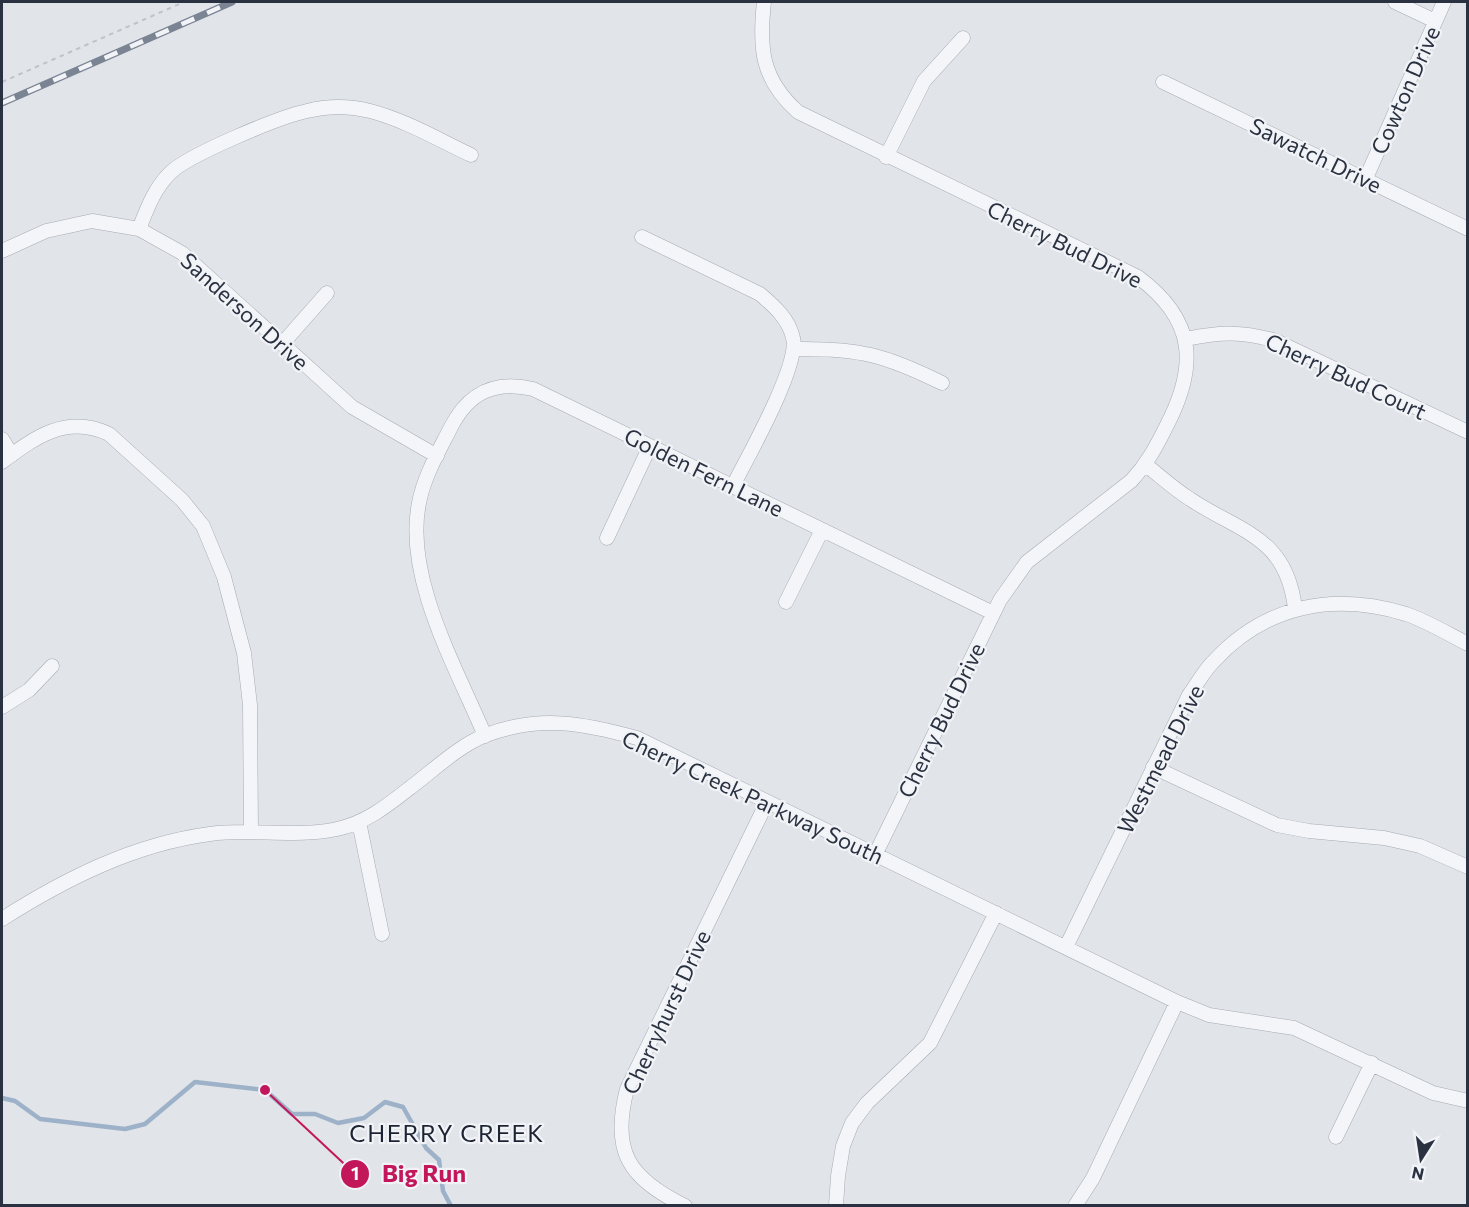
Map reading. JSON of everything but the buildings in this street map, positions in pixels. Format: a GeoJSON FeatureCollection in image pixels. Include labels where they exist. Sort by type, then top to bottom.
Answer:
{"type":"FeatureCollection","features":[{"type":"Feature","properties":{"kind":"street","name":"Cherry Bud Drive"},"geometry":{"type":"LineString","coordinates":[[764,2],[762,51],[773,84],[785,100],[811,120],[1138,277],[1157,291],[1168,304],[1180,321],[1186,339],[1187,367],[1181,395],[1146,465],[1131,481],[1027,562],[993,613],[875,855]]}},
{"type":"Feature","properties":{"kind":"street"},"geometry":{"type":"LineString","coordinates":[[1395,2],[1435,21]]}},
{"type":"Feature","properties":{"kind":"street","name":"Cowton Drive"},"geometry":{"type":"LineString","coordinates":[[1366,178],[1443,2]]}},
{"type":"Feature","properties":{"kind":"street"},"geometry":{"type":"LineString","coordinates":[[886,157],[924,81],[963,38]]}},
{"type":"Feature","properties":{"kind":"street","name":"Sawatch Drive"},"geometry":{"type":"LineString","coordinates":[[1164,82],[1467,229]]}},
{"type":"Feature","properties":{"kind":"street"},"geometry":{"type":"LineString","coordinates":[[139,229],[157,188],[171,171],[191,158],[281,119],[308,110],[340,107],[371,111],[471,155]]}},
{"type":"Feature","properties":{"kind":"street","name":"Sanderson Drive"},"geometry":{"type":"LineString","coordinates":[[2,250],[46,231],[92,221],[139,229],[182,253],[352,407],[437,456]]}},
{"type":"Feature","properties":{"kind":"street"},"geometry":{"type":"LineString","coordinates":[[642,237],[760,294],[775,307],[793,337],[795,349],[784,380],[734,486]]}},
{"type":"Feature","properties":{"kind":"street"},"geometry":{"type":"LineString","coordinates":[[282,344],[327,293]]}},
{"type":"Feature","properties":{"kind":"street","name":"Cherry Bud Court"},"geometry":{"type":"LineString","coordinates":[[1186,339],[1218,333],[1247,333],[1276,341],[1467,432]]}},
{"type":"Feature","properties":{"kind":"street"},"geometry":{"type":"LineString","coordinates":[[795,349],[853,350],[880,355],[942,383]]}},
{"type":"Feature","properties":{"kind":"street","name":"Golden Fern Lane"},"geometry":{"type":"LineString","coordinates":[[485,736],[427,596],[417,558],[416,525],[419,501],[437,456],[462,410],[492,387],[512,384],[533,389],[993,613]]}},
{"type":"Feature","properties":{"kind":"street"},"geometry":{"type":"LineString","coordinates":[[2,439],[7,458],[37,436],[59,427],[79,426],[100,430],[118,441],[182,500],[203,526],[224,577],[244,653],[250,705],[251,831]]}},
{"type":"Feature","properties":{"kind":"street"},"geometry":{"type":"LineString","coordinates":[[607,538],[650,446]]}},
{"type":"Feature","properties":{"kind":"street"},"geometry":{"type":"LineString","coordinates":[[1146,465],[1190,500],[1261,539],[1273,550],[1290,579],[1295,608]]}},
{"type":"Feature","properties":{"kind":"street"},"geometry":{"type":"LineString","coordinates":[[786,602],[822,530]]}},
{"type":"Feature","properties":{"kind":"street","name":"Westmead Drive"},"geometry":{"type":"LineString","coordinates":[[1066,947],[1189,695],[1212,663],[1234,641],[1264,622],[1295,608],[1352,603],[1381,607],[1408,615],[1467,644]]}},
{"type":"Feature","properties":{"kind":"street"},"geometry":{"type":"LineString","coordinates":[[2,707],[29,690],[52,666]]}},
{"type":"Feature","properties":{"kind":"street","name":"Cherry Creek Parkway South"},"geometry":{"type":"LineString","coordinates":[[2,919],[61,883],[124,856],[166,843],[209,834],[336,829],[359,822],[382,809],[458,751],[485,736],[554,722],[587,724],[636,738],[1177,1002],[1209,1015],[1294,1028],[1433,1093],[1467,1101]]}},
{"type":"Feature","properties":{"kind":"street"},"geometry":{"type":"LineString","coordinates":[[1153,767],[1277,825],[1402,842],[1420,846],[1467,867]]}},
{"type":"Feature","properties":{"kind":"street","name":"Cherryhurst Drive"},"geometry":{"type":"LineString","coordinates":[[685,1206],[664,1196],[638,1176],[622,1148],[620,1118],[627,1089],[767,802]]}},
{"type":"Feature","properties":{"kind":"street"},"geometry":{"type":"LineString","coordinates":[[359,822],[369,858],[382,934]]}},
{"type":"Feature","properties":{"kind":"street"},"geometry":{"type":"LineString","coordinates":[[836,1206],[839,1166],[852,1123],[867,1103],[930,1044],[996,913]]}},
{"type":"Feature","properties":{"kind":"street"},"geometry":{"type":"LineString","coordinates":[[1075,1206],[1093,1178],[1177,1002]]}},
{"type":"Feature","properties":{"kind":"street"},"geometry":{"type":"LineString","coordinates":[[1336,1137],[1372,1063]]}},
{"type":"Feature","properties":{"kind":"path"},"geometry":{"type":"LineString","coordinates":[[2,82],[184,2]]}},
{"type":"Feature","properties":{"kind":"waterway"},"geometry":{"type":"LineString","coordinates":[[2,1098],[15,1101],[40,1119],[125,1129],[145,1124],[195,1082],[265,1090],[292,1114],[315,1114],[338,1123],[364,1118],[385,1102],[403,1107],[426,1148],[439,1160],[443,1191],[451,1206]]}},
{"type":"Feature","properties":{"kind":"railway"},"geometry":{"type":"LineString","coordinates":[[2,103],[232,2]]}},
{"type":"Feature","properties":{"kind":"place","name":"Big Run"},"geometry":{"type":"Point","coordinates":[265,1090]}},
{"type":"Feature","properties":{"kind":"district","name":"CHERRY CREEK"},"geometry":{"type":"Point","coordinates":[447,1132]}}]}
